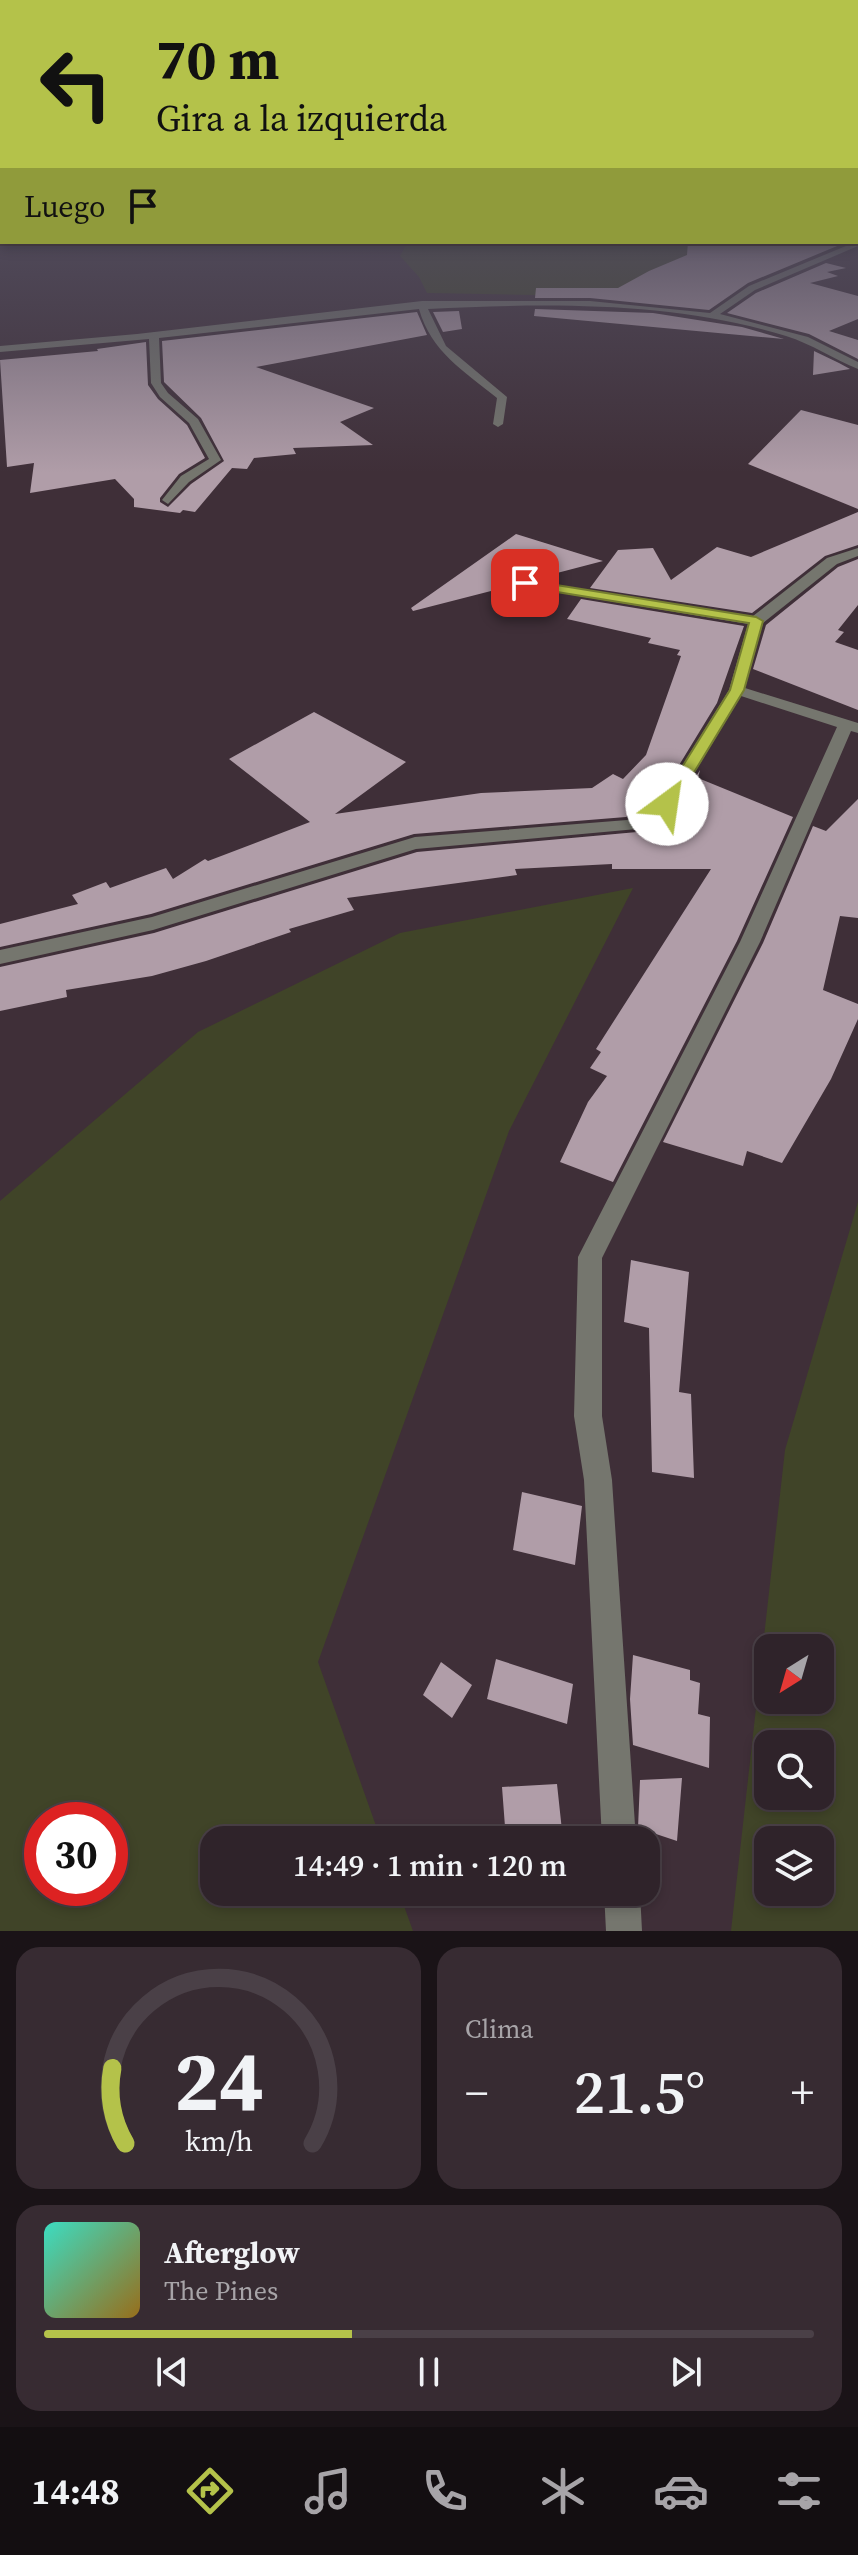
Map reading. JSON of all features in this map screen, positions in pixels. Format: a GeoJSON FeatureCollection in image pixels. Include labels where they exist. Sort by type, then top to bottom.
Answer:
{"type":"FeatureCollection","features":[{"type":"Feature","properties":{"kind":"street"},"geometry":{"type":"LineString","coordinates":[[713,315],[745,293]]}},
{"type":"Feature","properties":{"kind":"street"},"geometry":{"type":"LineString","coordinates":[[0,349],[154,335],[339,311],[422,304],[548,302],[642,306],[713,315],[782,331],[834,349],[858,366]]}},
{"type":"Feature","properties":{"kind":"street"},"geometry":{"type":"LineString","coordinates":[[422,304],[426,324],[437,345],[455,364],[502,397],[498,424]]}},
{"type":"Feature","properties":{"kind":"street"},"geometry":{"type":"LineString","coordinates":[[154,335],[156,383],[164,395],[194,421],[215,460],[185,479],[168,500]]}},
{"type":"Feature","properties":{"kind":"street"},"geometry":{"type":"LineString","coordinates":[[834,349],[846,347]]}},
{"type":"Feature","properties":{"kind":"street"},"geometry":{"type":"LineString","coordinates":[[0,957],[153,923],[415,843],[631,825],[667,804],[737,690],[756,621],[832,561],[858,552]]}},
{"type":"Feature","properties":{"kind":"street"},"geometry":{"type":"LineString","coordinates":[[525,583],[756,621]]}},
{"type":"Feature","properties":{"kind":"street"},"geometry":{"type":"LineString","coordinates":[[618,1826],[598,1480],[588,1416],[590,1257],[750,942],[852,726],[737,690]]}},
{"type":"Feature","properties":{"kind":"street"},"geometry":{"type":"LineString","coordinates":[[623,1906],[624,1931]]}},
{"type":"Feature","properties":{"kind":"green space"},"geometry":{"type":"Polygon","coordinates":[[[433,293],[700,293],[689,298],[433,293]]]}},
{"type":"Feature","properties":{"kind":"green space"},"geometry":{"type":"Polygon","coordinates":[[[633,888],[509,1131],[318,1662],[376,1826],[200,1826],[200,1906],[404,1906],[413,1931],[0,1931],[0,1201],[198,1032],[400,933],[633,888]]]}},
{"type":"Feature","properties":{"kind":"green space"},"geometry":{"type":"Polygon","coordinates":[[[858,1202],[858,1931],[731,1931],[755,1714],[834,1714],[834,1634],[764,1634],[785,1450],[858,1202]]]}},
{"type":"Feature","properties":{"kind":"building"},"geometry":{"type":"Polygon","coordinates":[[[535,293],[733,293],[709,310],[590,298],[535,298],[535,293]]]}},
{"type":"Feature","properties":{"kind":"building"},"geometry":{"type":"Polygon","coordinates":[[[756,293],[847,293],[858,296],[858,319],[829,331],[858,340],[858,359],[809,334],[727,313],[756,293]]]}},
{"type":"Feature","properties":{"kind":"building"},"geometry":{"type":"Polygon","coordinates":[[[535,309],[653,313],[742,327],[784,339],[534,316],[535,309]]]}},
{"type":"Feature","properties":{"kind":"building"},"geometry":{"type":"Polygon","coordinates":[[[459,311],[462,329],[443,332],[433,312],[459,311]]]}},
{"type":"Feature","properties":{"kind":"building"},"geometry":{"type":"Polygon","coordinates":[[[417,312],[427,335],[256,367],[374,408],[340,422],[373,445],[293,448],[296,454],[254,458],[247,469],[232,468],[195,512],[183,510],[180,513],[134,507],[134,499],[115,479],[30,493],[34,463],[7,467],[0,360],[98,351],[146,342],[148,385],[158,399],[187,425],[205,458],[179,474],[160,498],[160,502],[168,507],[191,484],[224,461],[201,418],[164,382],[162,341],[417,312]]]}},
{"type":"Feature","properties":{"kind":"building"},"geometry":{"type":"Polygon","coordinates":[[[814,351],[839,363],[850,369],[813,375],[814,351]]]}},
{"type":"Feature","properties":{"kind":"building"},"geometry":{"type":"Polygon","coordinates":[[[801,410],[858,425],[858,509],[748,464],[801,410]]]}},
{"type":"Feature","properties":{"kind":"building"},"geometry":{"type":"Polygon","coordinates":[[[858,512],[858,545],[825,556],[752,613],[590,588],[618,550],[653,548],[671,580],[717,547],[751,557],[858,512]]]}},
{"type":"Feature","properties":{"kind":"building"},"geometry":{"type":"Polygon","coordinates":[[[516,534],[603,561],[534,579],[520,577],[517,584],[497,593],[491,591],[413,611],[411,608],[516,534]]]}},
{"type":"Feature","properties":{"kind":"building"},"geometry":{"type":"Polygon","coordinates":[[[858,559],[858,605],[838,630],[844,632],[835,642],[858,650],[858,710],[753,669],[766,625],[838,567],[858,559]]]}},
{"type":"Feature","properties":{"kind":"building"},"geometry":{"type":"Polygon","coordinates":[[[581,599],[744,626],[717,703],[659,798],[626,817],[414,834],[151,914],[0,947],[0,924],[78,904],[72,895],[106,882],[110,888],[166,868],[173,879],[205,859],[208,861],[310,822],[229,759],[314,712],[406,762],[335,814],[481,793],[592,788],[613,774],[623,779],[646,755],[681,656],[677,655],[680,650],[648,643],[651,638],[567,619],[581,599]]]}},
{"type":"Feature","properties":{"kind":"building"},"geometry":{"type":"Polygon","coordinates":[[[700,770],[698,778],[793,817],[737,941],[613,1182],[560,1162],[588,1102],[607,1076],[590,1068],[601,1052],[596,1049],[711,869],[612,869],[612,864],[515,869],[517,875],[347,898],[354,910],[289,929],[291,932],[206,961],[152,976],[66,990],[67,997],[0,1011],[0,967],[154,933],[417,852],[637,832],[675,811],[700,770]]]}},
{"type":"Feature","properties":{"kind":"building"},"geometry":{"type":"Polygon","coordinates":[[[858,799],[858,918],[840,916],[823,990],[858,1004],[858,1019],[831,1079],[782,1163],[747,1151],[743,1166],[663,1142],[763,943],[813,826],[826,831],[858,799]]]}},
{"type":"Feature","properties":{"kind":"building"},"geometry":{"type":"Polygon","coordinates":[[[631,1260],[689,1272],[679,1392],[691,1394],[694,1478],[652,1472],[649,1328],[624,1322],[631,1260]]]}},
{"type":"Feature","properties":{"kind":"building"},"geometry":{"type":"Polygon","coordinates":[[[522,1492],[582,1506],[575,1565],[513,1550],[522,1492]]]}},
{"type":"Feature","properties":{"kind":"building"},"geometry":{"type":"Polygon","coordinates":[[[633,1655],[690,1670],[690,1680],[700,1683],[698,1714],[710,1717],[709,1768],[633,1745],[630,1699],[633,1655]]]}},
{"type":"Feature","properties":{"kind":"building"},"geometry":{"type":"Polygon","coordinates":[[[496,1659],[573,1684],[567,1724],[487,1699],[496,1659]]]}},
{"type":"Feature","properties":{"kind":"building"},"geometry":{"type":"Polygon","coordinates":[[[441,1662],[472,1685],[452,1718],[423,1695],[441,1662]]]}},
{"type":"Feature","properties":{"kind":"building"},"geometry":{"type":"Polygon","coordinates":[[[682,1778],[677,1841],[660,1835],[660,1826],[638,1826],[640,1780],[682,1778]]]}},
{"type":"Feature","properties":{"kind":"building"},"geometry":{"type":"Polygon","coordinates":[[[557,1784],[562,1826],[505,1826],[502,1787],[557,1784]]]}},
{"type":"Feature","properties":{"kind":"route"},"geometry":{"type":"LineString","coordinates":[[525,583],[756,621],[737,690],[667,804]]}}]}
